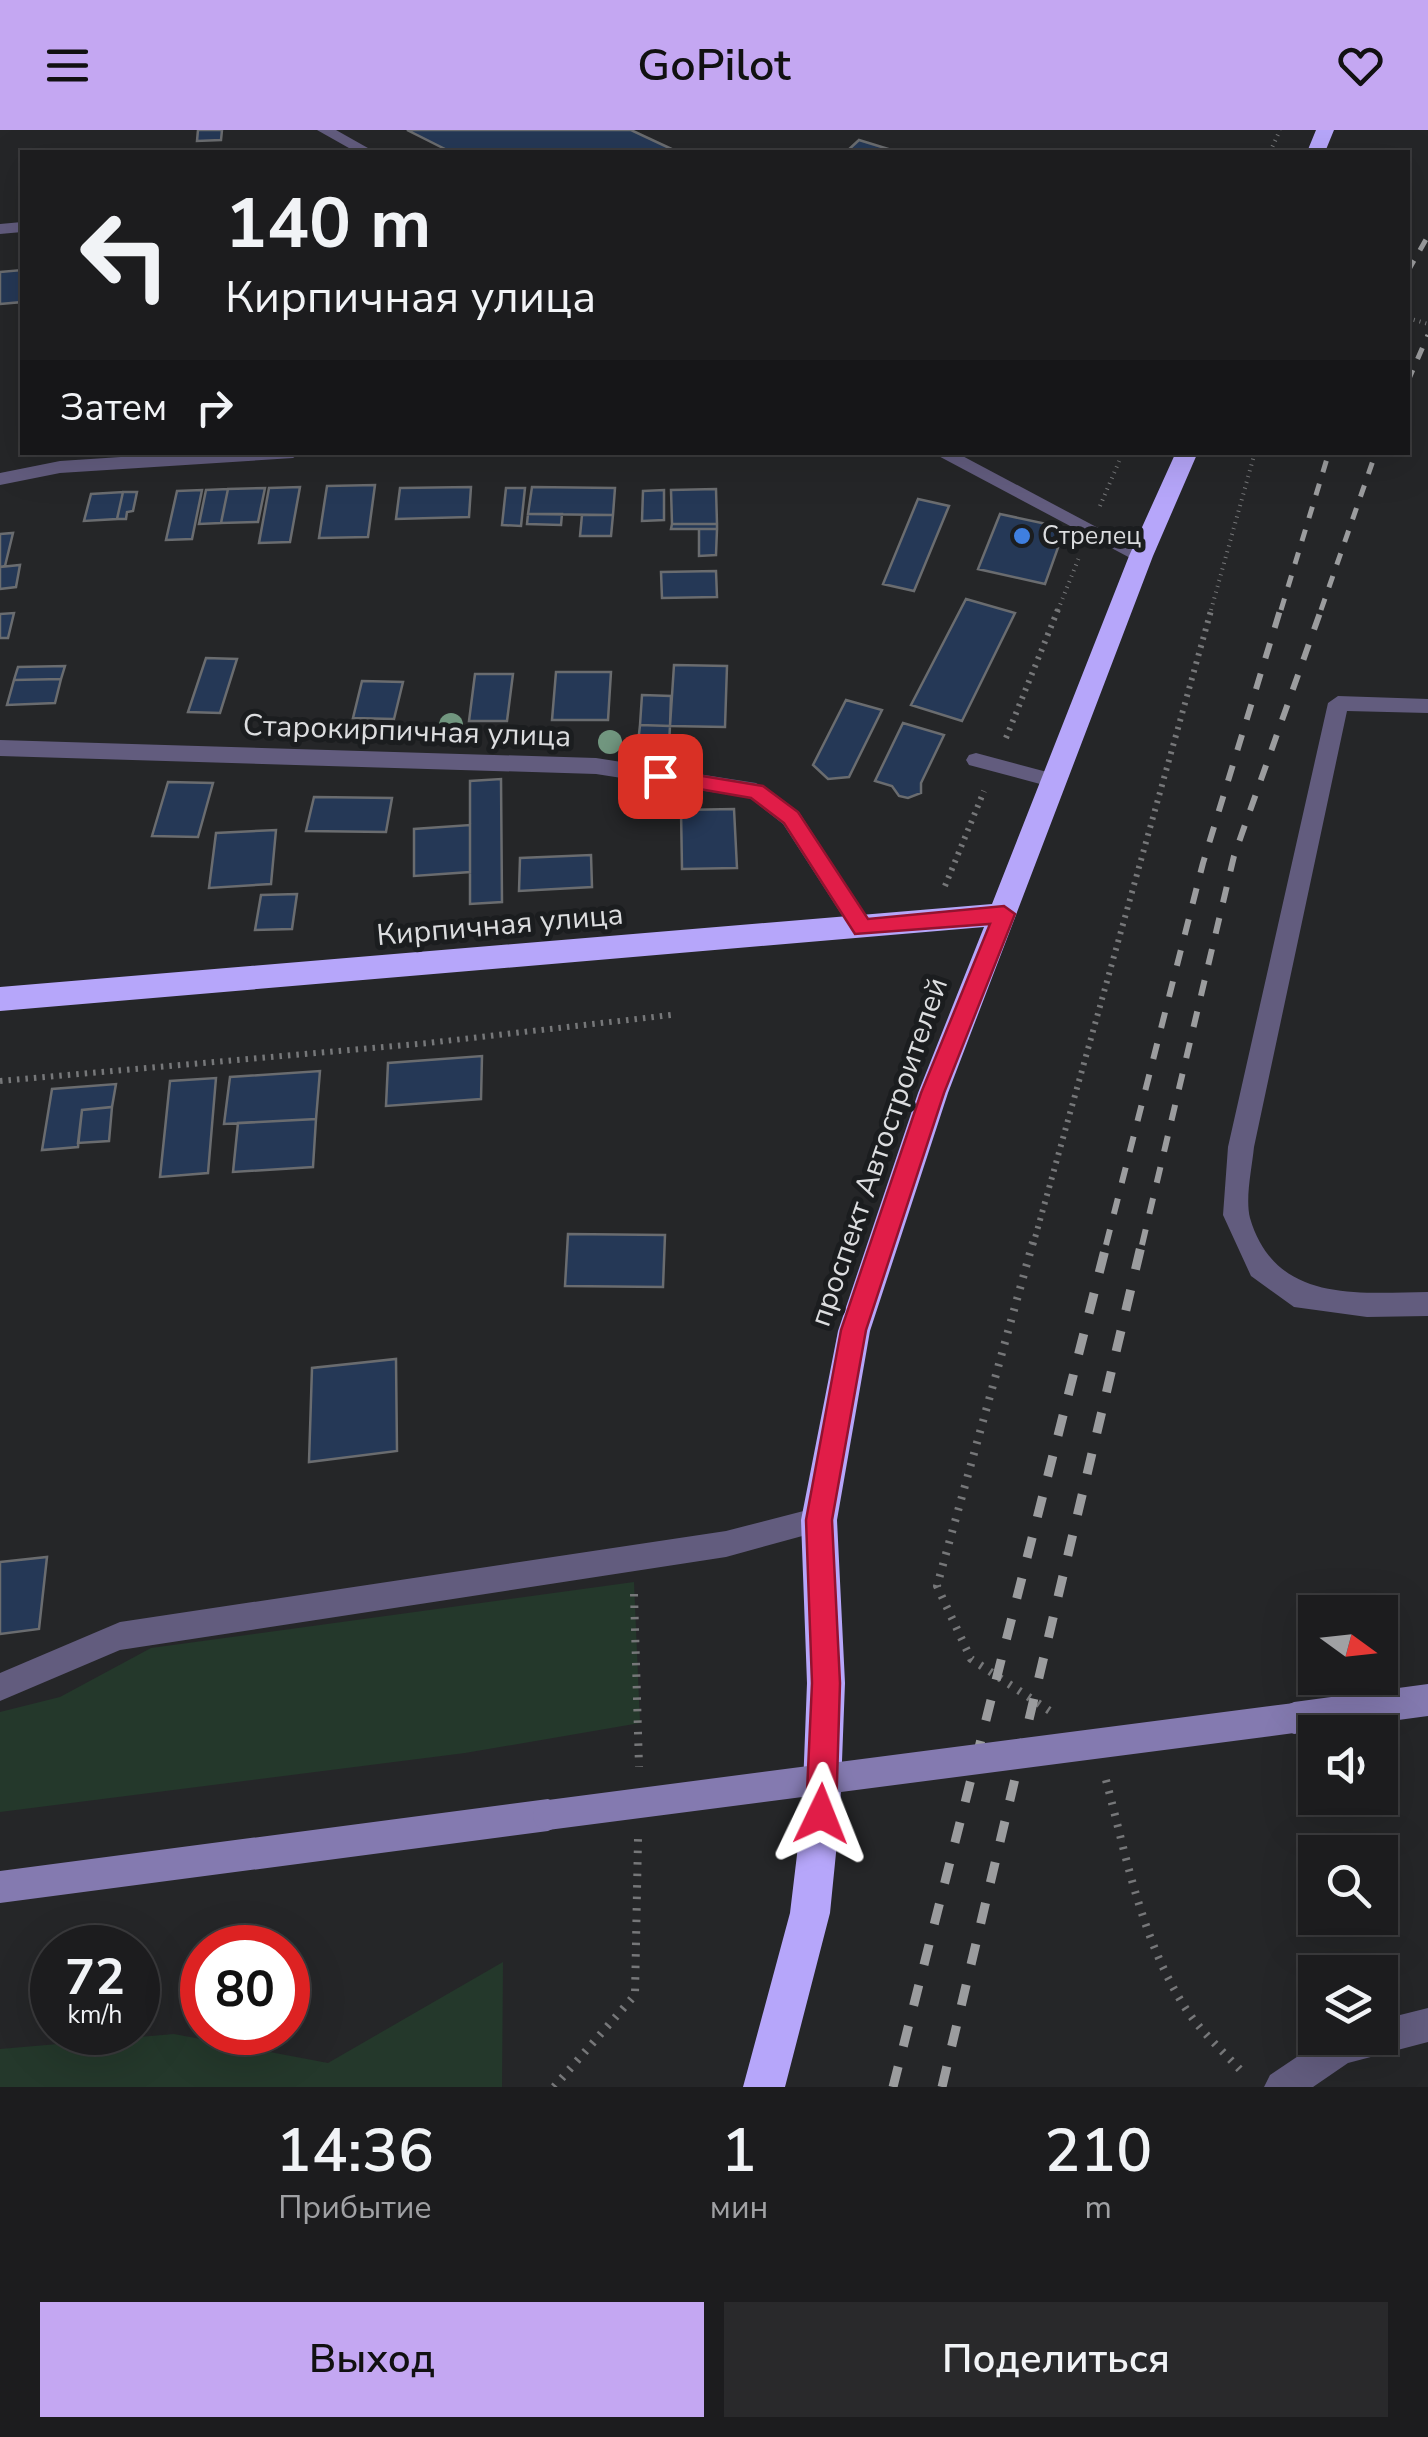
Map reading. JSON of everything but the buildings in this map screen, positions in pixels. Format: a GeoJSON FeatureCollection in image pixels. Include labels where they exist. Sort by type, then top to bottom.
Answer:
{"type":"FeatureCollection","features":[{"type":"Feature","properties":{"kind":"highway","name":"проспект Автостроителей"},"geometry":{"type":"LineString","coordinates":[[764,2087],[810,1914],[821,1814],[826,1683],[819,1520],[854,1330],[933,1093],[1141,556],[1186,455]]}},
{"type":"Feature","properties":{"kind":"highway","name":"Кирпичная улица"},"geometry":{"type":"LineString","coordinates":[[0,999],[1004,914]]}},
{"type":"Feature","properties":{"kind":"main road"},"geometry":{"type":"LineString","coordinates":[[0,1887],[1428,1700]]}},
{"type":"Feature","properties":{"kind":"street"},"geometry":{"type":"LineString","coordinates":[[324,130],[364,150]]}},
{"type":"Feature","properties":{"kind":"street"},"geometry":{"type":"LineString","coordinates":[[0,478],[60,468],[249,455]]}},
{"type":"Feature","properties":{"kind":"street"},"geometry":{"type":"LineString","coordinates":[[946,455],[1141,556]]}},
{"type":"Feature","properties":{"kind":"street"},"geometry":{"type":"LineString","coordinates":[[1428,706],[1338,702],[1241,1147],[1236,1215],[1260,1267],[1294,1295],[1368,1305],[1428,1304]]}},
{"type":"Feature","properties":{"kind":"street","name":"Старокирпичная улица"},"geometry":{"type":"LineString","coordinates":[[0,748],[596,766],[756,791],[791,818],[862,928]]}},
{"type":"Feature","properties":{"kind":"street"},"geometry":{"type":"LineString","coordinates":[[1398,2033],[1428,2026]]}},
{"type":"Feature","properties":{"kind":"street"},"geometry":{"type":"LineString","coordinates":[[1282,2087],[1329,2055]]}},
{"type":"Feature","properties":{"kind":"lane"},"geometry":{"type":"LineString","coordinates":[[985,763],[1056,781]]}},
{"type":"Feature","properties":{"kind":"lane"},"geometry":{"type":"LineString","coordinates":[[0,1688],[120,1636],[726,1544],[819,1520]]}},
{"type":"Feature","properties":{"kind":"path"},"geometry":{"type":"LineString","coordinates":[[930,923],[985,763],[1122,455]]}},
{"type":"Feature","properties":{"kind":"path"},"geometry":{"type":"LineString","coordinates":[[1065,1723],[1035,1698],[971,1659],[936,1586],[1254,455]]}},
{"type":"Feature","properties":{"kind":"path"},"geometry":{"type":"LineString","coordinates":[[0,1081],[428,1043],[671,1015]]}},
{"type":"Feature","properties":{"kind":"path"},"geometry":{"type":"LineString","coordinates":[[1097,1764],[1105,1778],[1136,1898],[1156,1956],[1190,2014],[1256,2087]]}},
{"type":"Feature","properties":{"kind":"green space"},"geometry":{"type":"Polygon","coordinates":[[[634,1582],[640,1723],[465,1753],[0,1812],[0,1712],[60,1697],[151,1648],[634,1582]]]}},
{"type":"Feature","properties":{"kind":"green space"},"geometry":{"type":"Polygon","coordinates":[[[503,1962],[502,2087],[0,2087],[0,2049],[30,2046],[30,2055],[160,2055],[160,2035],[174,2034],[180,2035],[180,2055],[286,2055],[328,2063],[503,1962]]]}},
{"type":"Feature","properties":{"kind":"railway"},"geometry":{"type":"LineString","coordinates":[[1410,268],[1428,236]]}},
{"type":"Feature","properties":{"kind":"railway"},"geometry":{"type":"LineString","coordinates":[[1410,376],[1428,335]]}},
{"type":"Feature","properties":{"kind":"railway"},"geometry":{"type":"LineString","coordinates":[[1281,610],[1328,455]]}},
{"type":"Feature","properties":{"kind":"railway"},"geometry":{"type":"LineString","coordinates":[[1321,610],[1375,455]]}},
{"type":"Feature","properties":{"kind":"railway"},"geometry":{"type":"LineString","coordinates":[[1106,1245],[1203,863],[1281,607]]}},
{"type":"Feature","properties":{"kind":"railway"},"geometry":{"type":"LineString","coordinates":[[1142,1245],[1234,856],[1322,607]]}},
{"type":"Feature","properties":{"kind":"railway"},"geometry":{"type":"LineString","coordinates":[[893,2087],[1107,1242]]}},
{"type":"Feature","properties":{"kind":"railway"},"geometry":{"type":"LineString","coordinates":[[942,2087],[1142,1242]]}},
{"type":"Feature","properties":{"kind":"place","name":"Стрелец"},"geometry":{"type":"Point","coordinates":[1022,536]}},
{"type":"Feature","properties":{"kind":"route"},"geometry":{"type":"LineString","coordinates":[[660,776],[756,791],[791,818],[862,928],[1004,914],[933,1093],[854,1330],[819,1520],[826,1683],[821,1814]]}}]}
